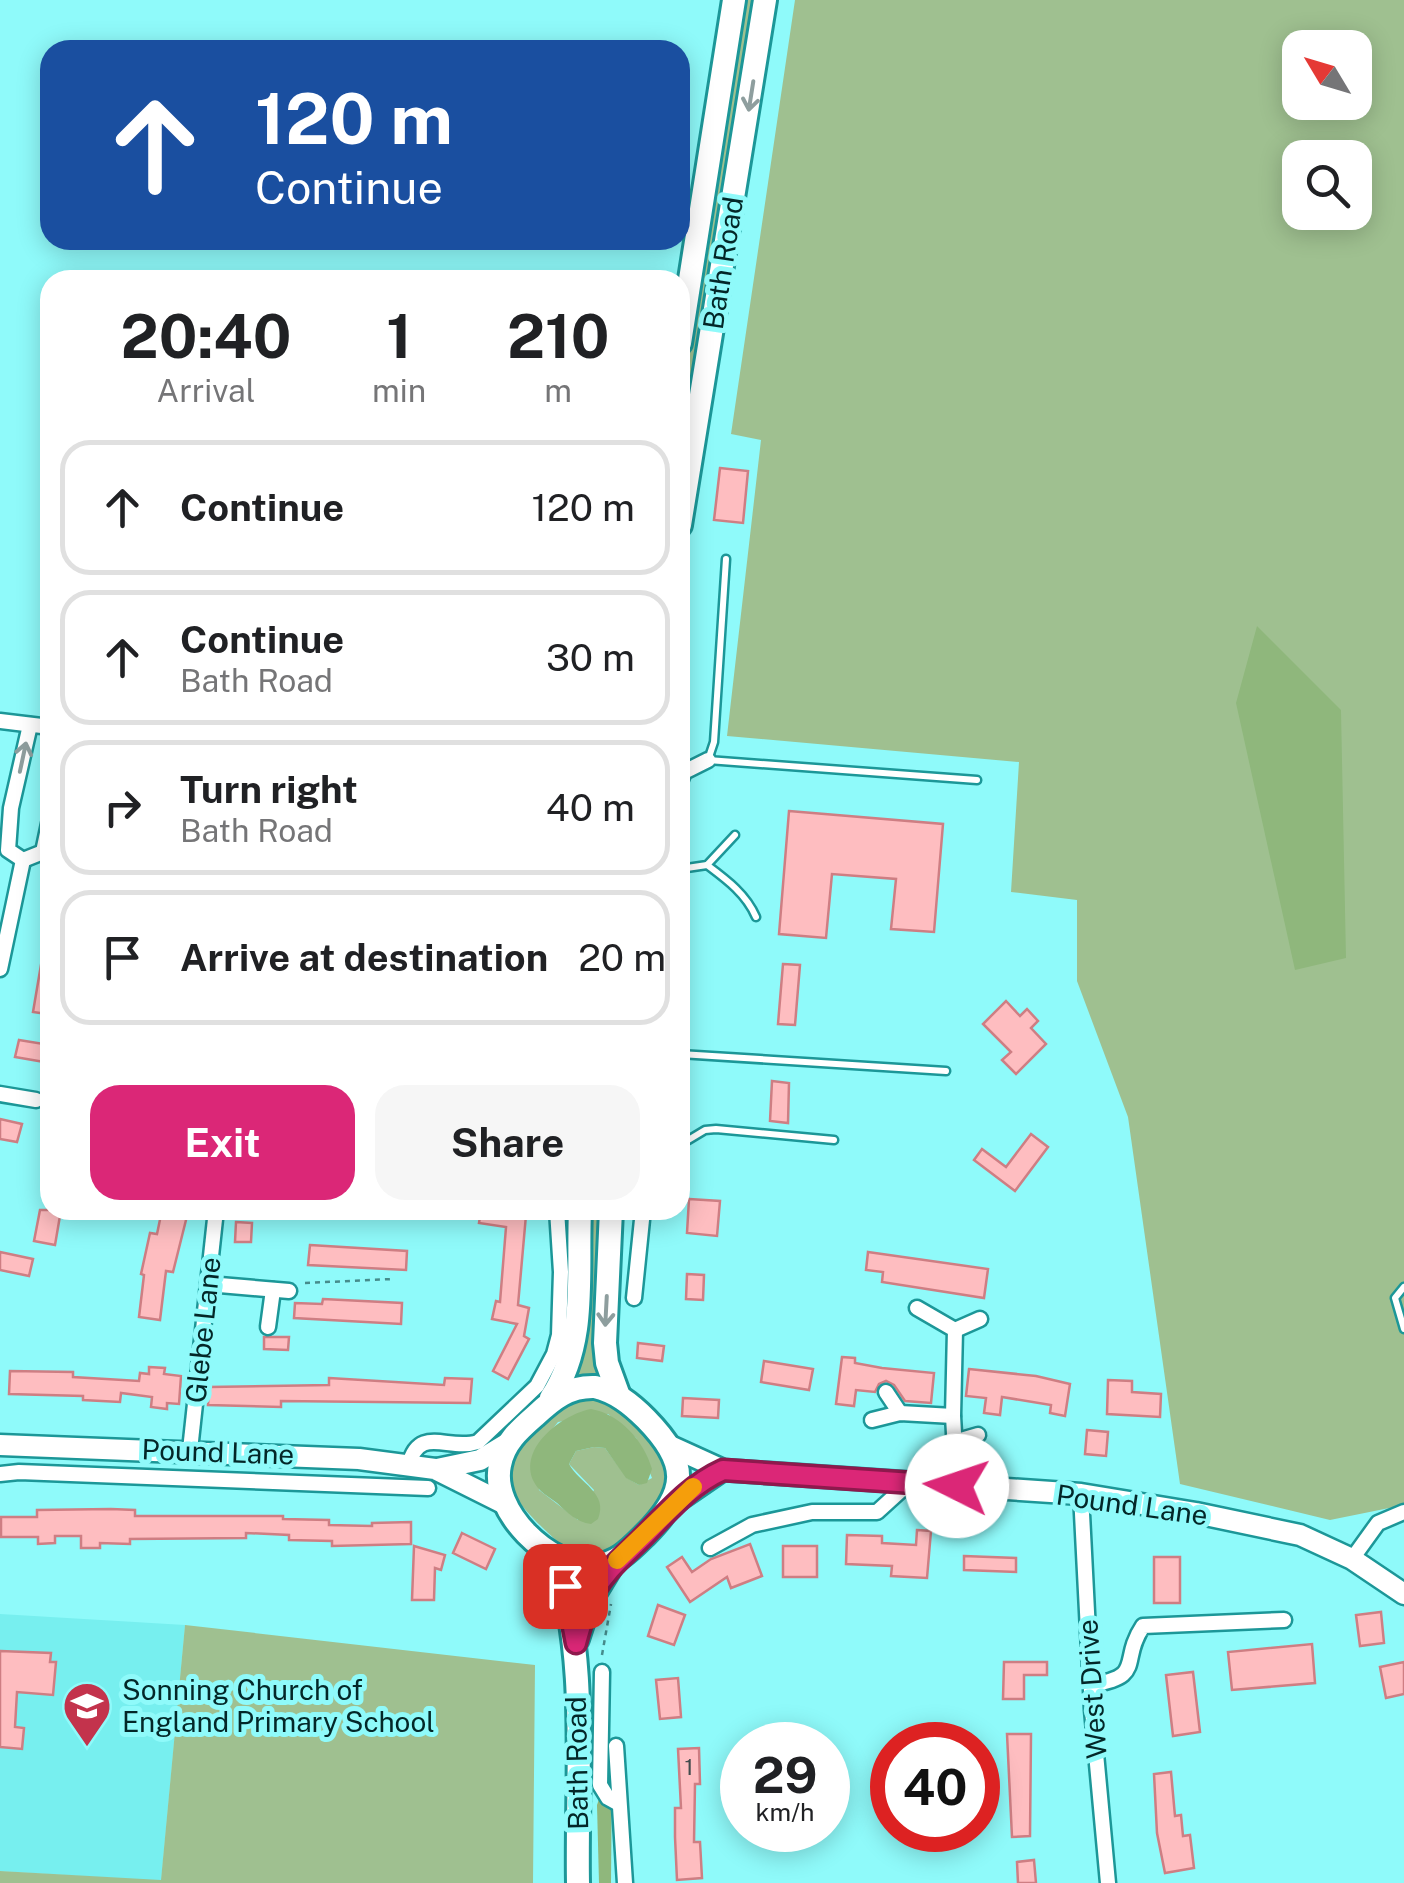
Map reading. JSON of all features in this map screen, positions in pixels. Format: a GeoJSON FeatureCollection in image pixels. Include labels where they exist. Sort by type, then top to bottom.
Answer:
{"type":"FeatureCollection","features":[{"type":"Feature","properties":{"kind":"main road","name":"Bath Road"},"geometry":{"type":"LineString","coordinates":[[690,279],[734,0]]}},
{"type":"Feature","properties":{"kind":"main road","name":"Bath Road"},"geometry":{"type":"LineString","coordinates":[[690,463],[765,0]]}},
{"type":"Feature","properties":{"kind":"main road"},"geometry":{"type":"LineString","coordinates":[[546,1405],[568,1370],[576,1336],[580,1220]]}},
{"type":"Feature","properties":{"kind":"main road"},"geometry":{"type":"LineString","coordinates":[[611,1220],[605,1344],[608,1364],[619,1396],[668,1444],[679,1467],[672,1505],[634,1546],[614,1561],[588,1566],[555,1556],[505,1504],[498,1475],[508,1443],[546,1405],[568,1390],[585,1387],[619,1396]]}},
{"type":"Feature","properties":{"kind":"main road","name":"Bath Road"},"geometry":{"type":"LineString","coordinates":[[555,1556],[576,1643],[578,1883]]}},
{"type":"Feature","properties":{"kind":"main road","name":"Bath Road"},"geometry":{"type":"LineString","coordinates":[[576,1643],[589,1602],[614,1561]]}},
{"type":"Feature","properties":{"kind":"street"},"geometry":{"type":"LineString","coordinates":[[0,722],[40,726]]}},
{"type":"Feature","properties":{"kind":"street"},"geometry":{"type":"LineString","coordinates":[[24,860],[8,850],[11,808],[30,725]]}},
{"type":"Feature","properties":{"kind":"street"},"geometry":{"type":"LineString","coordinates":[[690,769],[708,760]]}},
{"type":"Feature","properties":{"kind":"street"},"geometry":{"type":"LineString","coordinates":[[24,860],[40,854]]}},
{"type":"Feature","properties":{"kind":"street"},"geometry":{"type":"LineString","coordinates":[[0,969],[24,860]]}},
{"type":"Feature","properties":{"kind":"street"},"geometry":{"type":"LineString","coordinates":[[0,1094],[36,1100]]}},
{"type":"Feature","properties":{"kind":"street","name":"Glebe Lane"},"geometry":{"type":"LineString","coordinates":[[190,1450],[215,1220]]}},
{"type":"Feature","properties":{"kind":"street"},"geometry":{"type":"LineString","coordinates":[[409,1465],[415,1448],[425,1441],[478,1442],[524,1401],[548,1368],[559,1335],[558,1220]]}},
{"type":"Feature","properties":{"kind":"street"},"geometry":{"type":"LineString","coordinates":[[634,1298],[642,1220]]}},
{"type":"Feature","properties":{"kind":"street"},"geometry":{"type":"LineString","coordinates":[[208,1284],[281,1290],[268,1327]]}},
{"type":"Feature","properties":{"kind":"street"},"geometry":{"type":"LineString","coordinates":[[916,1308],[955,1330]]}},
{"type":"Feature","properties":{"kind":"street"},"geometry":{"type":"LineString","coordinates":[[955,1330],[980,1319]]}},
{"type":"Feature","properties":{"kind":"street"},"geometry":{"type":"LineString","coordinates":[[955,1330],[952,1416],[957,1486]]}},
{"type":"Feature","properties":{"kind":"street"},"geometry":{"type":"LineString","coordinates":[[886,1392],[900,1413]]}},
{"type":"Feature","properties":{"kind":"street"},"geometry":{"type":"LineString","coordinates":[[872,1420],[900,1413],[952,1416]]}},
{"type":"Feature","properties":{"kind":"street"},"geometry":{"type":"LineString","coordinates":[[954,1442],[978,1435]]}},
{"type":"Feature","properties":{"kind":"street","name":"Pound Lane"},"geometry":{"type":"LineString","coordinates":[[432,1479],[480,1460],[508,1443]]}},
{"type":"Feature","properties":{"kind":"street","name":"Pound Lane"},"geometry":{"type":"LineString","coordinates":[[668,1444],[723,1470],[1081,1494],[1196,1513],[1300,1535],[1352,1559],[1404,1594]]}},
{"type":"Feature","properties":{"kind":"street","name":"Pound Lane"},"geometry":{"type":"LineString","coordinates":[[0,1445],[360,1459],[409,1465],[432,1479],[470,1484],[505,1504]]}},
{"type":"Feature","properties":{"kind":"street"},"geometry":{"type":"LineString","coordinates":[[356,1486],[360,1459]]}},
{"type":"Feature","properties":{"kind":"street"},"geometry":{"type":"LineString","coordinates":[[672,1505],[723,1470]]}},
{"type":"Feature","properties":{"kind":"street"},"geometry":{"type":"LineString","coordinates":[[0,1474],[356,1486],[432,1479]]}},
{"type":"Feature","properties":{"kind":"street"},"geometry":{"type":"LineString","coordinates":[[710,1548],[752,1525],[812,1512],[877,1512],[910,1482]]}},
{"type":"Feature","properties":{"kind":"street","name":"West Drive"},"geometry":{"type":"LineString","coordinates":[[1081,1494],[1091,1685],[1108,1883]]}},
{"type":"Feature","properties":{"kind":"street"},"geometry":{"type":"LineString","coordinates":[[1352,1559],[1378,1522],[1404,1512]]}},
{"type":"Feature","properties":{"kind":"street"},"geometry":{"type":"LineString","coordinates":[[1091,1685],[1118,1680],[1130,1668],[1131,1643],[1142,1626],[1284,1620]]}},
{"type":"Feature","properties":{"kind":"street"},"geometry":{"type":"LineString","coordinates":[[602,1672],[600,1785],[608,1798],[617,1803]]}},
{"type":"Feature","properties":{"kind":"street"},"geometry":{"type":"LineString","coordinates":[[616,1746],[625,1883]]}},
{"type":"Feature","properties":{"kind":"lane"},"geometry":{"type":"LineString","coordinates":[[726,559],[714,742],[708,760],[977,780]]}},
{"type":"Feature","properties":{"kind":"lane"},"geometry":{"type":"LineString","coordinates":[[690,867],[707,865],[735,835]]}},
{"type":"Feature","properties":{"kind":"lane"},"geometry":{"type":"LineString","coordinates":[[707,865],[730,882],[756,917]]}},
{"type":"Feature","properties":{"kind":"lane"},"geometry":{"type":"LineString","coordinates":[[690,1055],[946,1071]]}},
{"type":"Feature","properties":{"kind":"lane"},"geometry":{"type":"LineString","coordinates":[[690,1139],[705,1130],[716,1129],[834,1140]]}},
{"type":"Feature","properties":{"kind":"lane"},"geometry":{"type":"LineString","coordinates":[[1404,1287],[1395,1298],[1404,1329]]}},
{"type":"Feature","properties":{"kind":"path"},"geometry":{"type":"LineString","coordinates":[[281,1290],[308,1281],[393,1279]]}},
{"type":"Feature","properties":{"kind":"path"},"geometry":{"type":"LineString","coordinates":[[602,1672],[602,1643],[613,1597]]}},
{"type":"Feature","properties":{"kind":"shaded area","name":"Sonning Church of England Primary School"},"geometry":{"type":"Polygon","coordinates":[[[0,1614],[185,1625],[161,1881],[0,1871],[0,1614]]]}},
{"type":"Feature","properties":{"kind":"green space"},"geometry":{"type":"Polygon","coordinates":[[[742,0],[756,0],[690,407],[690,333],[742,0]]]}},
{"type":"Feature","properties":{"kind":"green space"},"geometry":{"type":"Polygon","coordinates":[[[795,0],[1404,0],[1404,1505],[1330,1520],[1180,1484],[1128,1117],[1077,981],[1077,900],[1011,892],[1019,762],[727,736],[761,440],[731,434],[795,0]]]}},
{"type":"Feature","properties":{"kind":"green space"},"geometry":{"type":"Polygon","coordinates":[[[1257,626],[1341,710],[1346,958],[1295,970],[1236,703],[1257,626]]]}},
{"type":"Feature","properties":{"kind":"green space"},"geometry":{"type":"Polygon","coordinates":[[[590,1220],[601,1220],[600,1377],[577,1377],[585,1342],[590,1220]]]}},
{"type":"Feature","properties":{"kind":"green space"},"geometry":{"type":"Polygon","coordinates":[[[582,1399],[616,1409],[643,1432],[662,1462],[666,1477],[662,1497],[650,1513],[613,1547],[591,1555],[571,1551],[545,1530],[519,1502],[510,1478],[517,1453],[528,1439],[558,1411],[582,1399]],[[608,1414],[558,1422],[534,1452],[539,1490],[578,1520],[594,1490],[569,1464],[576,1451],[605,1448],[627,1478],[639,1485],[652,1478],[636,1438],[608,1414]]]}},
{"type":"Feature","properties":{"kind":"green space"},"geometry":{"type":"Polygon","coordinates":[[[591,1409],[612,1417],[629,1430],[652,1469],[647,1483],[639,1485],[626,1478],[605,1448],[576,1451],[569,1464],[600,1502],[598,1519],[591,1524],[572,1516],[541,1491],[530,1469],[537,1445],[556,1425],[591,1409]]]}},
{"type":"Feature","properties":{"kind":"green space"},"geometry":{"type":"Polygon","coordinates":[[[185,1625],[535,1665],[533,1883],[0,1883],[0,1871],[161,1880],[185,1625]]]}},
{"type":"Feature","properties":{"kind":"green space"},"geometry":{"type":"Polygon","coordinates":[[[612,1760],[611,1883],[599,1883],[597,1805],[612,1760]]]}},
{"type":"Feature","properties":{"kind":"building"},"geometry":{"type":"Polygon","coordinates":[[[720,468],[748,471],[743,523],[714,520],[720,468]]]}},
{"type":"Feature","properties":{"kind":"building"},"geometry":{"type":"Polygon","coordinates":[[[789,811],[943,824],[934,932],[891,929],[896,879],[832,874],[826,938],[779,934],[789,811]]]}},
{"type":"Feature","properties":{"kind":"building"},"geometry":{"type":"Polygon","coordinates":[[[783,964],[800,965],[795,1025],[778,1024],[783,964]]]}},
{"type":"Feature","properties":{"kind":"building"},"geometry":{"type":"Polygon","coordinates":[[[40,971],[40,1013],[33,1012],[40,971]]]}},
{"type":"Feature","properties":{"kind":"building"},"geometry":{"type":"Polygon","coordinates":[[[1006,1001],[1020,1016],[1027,1009],[1038,1021],[1031,1028],[1046,1044],[1016,1074],[1002,1060],[1011,1052],[983,1024],[1006,1001]]]}},
{"type":"Feature","properties":{"kind":"building"},"geometry":{"type":"Polygon","coordinates":[[[19,1040],[40,1043],[40,1061],[15,1057],[19,1040]]]}},
{"type":"Feature","properties":{"kind":"building"},"geometry":{"type":"Polygon","coordinates":[[[772,1081],[789,1083],[788,1123],[770,1121],[772,1081]]]}},
{"type":"Feature","properties":{"kind":"building"},"geometry":{"type":"Polygon","coordinates":[[[0,1119],[22,1124],[17,1142],[0,1139],[0,1119]]]}},
{"type":"Feature","properties":{"kind":"building"},"geometry":{"type":"Polygon","coordinates":[[[1031,1134],[1048,1147],[1015,1191],[974,1160],[982,1149],[1006,1167],[1031,1134]]]}},
{"type":"Feature","properties":{"kind":"building"},"geometry":{"type":"Polygon","coordinates":[[[690,1199],[720,1201],[717,1236],[687,1233],[690,1199]]]}},
{"type":"Feature","properties":{"kind":"building"},"geometry":{"type":"Polygon","coordinates":[[[40,1210],[40,1220],[59,1220],[55,1245],[34,1241],[40,1210]]]}},
{"type":"Feature","properties":{"kind":"building"},"geometry":{"type":"Polygon","coordinates":[[[160,1220],[186,1220],[173,1272],[166,1271],[160,1320],[139,1317],[144,1275],[141,1274],[150,1233],[157,1234],[160,1220]]]}},
{"type":"Feature","properties":{"kind":"building"},"geometry":{"type":"Polygon","coordinates":[[[526,1220],[518,1305],[529,1308],[524,1336],[529,1339],[508,1379],[493,1371],[517,1324],[492,1319],[496,1301],[500,1302],[506,1227],[479,1223],[526,1220]]]}},
{"type":"Feature","properties":{"kind":"building"},"geometry":{"type":"Polygon","coordinates":[[[236,1222],[252,1223],[251,1242],[235,1242],[236,1222]]]}},
{"type":"Feature","properties":{"kind":"building"},"geometry":{"type":"Polygon","coordinates":[[[310,1245],[407,1251],[406,1270],[308,1265],[310,1245]]]}},
{"type":"Feature","properties":{"kind":"building"},"geometry":{"type":"Polygon","coordinates":[[[0,1252],[33,1259],[29,1276],[0,1270],[0,1252]]]}},
{"type":"Feature","properties":{"kind":"building"},"geometry":{"type":"Polygon","coordinates":[[[868,1252],[988,1269],[984,1298],[882,1282],[883,1272],[866,1270],[868,1252]]]}},
{"type":"Feature","properties":{"kind":"building"},"geometry":{"type":"Polygon","coordinates":[[[687,1274],[704,1275],[703,1300],[686,1299],[687,1274]]]}},
{"type":"Feature","properties":{"kind":"building"},"geometry":{"type":"Polygon","coordinates":[[[323,1299],[402,1303],[401,1324],[294,1318],[295,1303],[322,1304],[323,1299]]]}},
{"type":"Feature","properties":{"kind":"building"},"geometry":{"type":"Polygon","coordinates":[[[264,1337],[289,1337],[288,1350],[264,1349],[264,1337]]]}},
{"type":"Feature","properties":{"kind":"building"},"geometry":{"type":"Polygon","coordinates":[[[638,1343],[664,1346],[662,1361],[637,1358],[638,1343]]]}},
{"type":"Feature","properties":{"kind":"building"},"geometry":{"type":"Polygon","coordinates":[[[842,1357],[882,1368],[934,1373],[931,1403],[905,1401],[894,1385],[886,1381],[875,1392],[856,1390],[854,1406],[836,1404],[842,1357]]]}},
{"type":"Feature","properties":{"kind":"building"},"geometry":{"type":"Polygon","coordinates":[[[764,1361],[813,1369],[809,1390],[761,1382],[764,1361]]]}},
{"type":"Feature","properties":{"kind":"building"},"geometry":{"type":"Polygon","coordinates":[[[149,1367],[165,1368],[164,1374],[181,1376],[179,1404],[167,1403],[167,1409],[151,1407],[152,1397],[121,1393],[120,1402],[83,1400],[83,1396],[9,1394],[10,1371],[73,1372],[73,1377],[139,1381],[140,1373],[149,1374],[149,1367]]]}},
{"type":"Feature","properties":{"kind":"building"},"geometry":{"type":"Polygon","coordinates":[[[969,1369],[1070,1384],[1065,1416],[1050,1413],[1051,1405],[1002,1397],[1000,1415],[984,1413],[986,1398],[966,1396],[969,1369]]]}},
{"type":"Feature","properties":{"kind":"building"},"geometry":{"type":"Polygon","coordinates":[[[329,1378],[444,1385],[445,1378],[472,1379],[470,1403],[281,1401],[281,1407],[208,1405],[209,1387],[329,1385],[329,1378]]]}},
{"type":"Feature","properties":{"kind":"building"},"geometry":{"type":"Polygon","coordinates":[[[1108,1380],[1132,1381],[1132,1392],[1161,1394],[1160,1417],[1107,1414],[1108,1380]]]}},
{"type":"Feature","properties":{"kind":"building"},"geometry":{"type":"Polygon","coordinates":[[[683,1398],[719,1400],[718,1418],[682,1416],[683,1398]]]}},
{"type":"Feature","properties":{"kind":"building"},"geometry":{"type":"Polygon","coordinates":[[[1087,1430],[1108,1432],[1106,1456],[1085,1454],[1087,1430]]]}},
{"type":"Feature","properties":{"kind":"building"},"geometry":{"type":"Polygon","coordinates":[[[37,1510],[135,1510],[135,1516],[283,1516],[329,1520],[329,1525],[411,1522],[411,1544],[332,1546],[332,1541],[246,1533],[246,1538],[130,1539],[130,1544],[100,1543],[100,1548],[81,1548],[81,1536],[55,1536],[55,1543],[38,1544],[38,1537],[1,1537],[1,1517],[37,1517],[37,1510]]]}},
{"type":"Feature","properties":{"kind":"building"},"geometry":{"type":"Polygon","coordinates":[[[917,1530],[931,1531],[927,1578],[891,1576],[892,1566],[846,1564],[847,1535],[882,1536],[882,1543],[916,1545],[917,1530]]]}},
{"type":"Feature","properties":{"kind":"building"},"geometry":{"type":"Polygon","coordinates":[[[462,1533],[495,1549],[486,1569],[453,1553],[462,1533]]]}},
{"type":"Feature","properties":{"kind":"building"},"geometry":{"type":"Polygon","coordinates":[[[750,1544],[762,1576],[731,1588],[727,1577],[690,1602],[667,1567],[682,1557],[692,1572],[711,1559],[750,1544]]]}},
{"type":"Feature","properties":{"kind":"building"},"geometry":{"type":"Polygon","coordinates":[[[414,1546],[445,1555],[441,1570],[435,1568],[434,1600],[412,1600],[414,1546]]]}},
{"type":"Feature","properties":{"kind":"building"},"geometry":{"type":"Polygon","coordinates":[[[783,1546],[817,1546],[817,1577],[783,1577],[783,1546]]]}},
{"type":"Feature","properties":{"kind":"building"},"geometry":{"type":"Polygon","coordinates":[[[964,1556],[1016,1558],[1016,1572],[964,1570],[964,1556]]]}},
{"type":"Feature","properties":{"kind":"building"},"geometry":{"type":"Polygon","coordinates":[[[1154,1557],[1180,1557],[1180,1603],[1154,1603],[1154,1557]]]}},
{"type":"Feature","properties":{"kind":"building"},"geometry":{"type":"Polygon","coordinates":[[[658,1605],[685,1615],[674,1645],[648,1636],[658,1605]]]}},
{"type":"Feature","properties":{"kind":"building"},"geometry":{"type":"Polygon","coordinates":[[[1381,1612],[1384,1643],[1360,1646],[1356,1615],[1381,1612]]]}},
{"type":"Feature","properties":{"kind":"building"},"geometry":{"type":"Polygon","coordinates":[[[1312,1644],[1315,1683],[1232,1690],[1228,1652],[1312,1644]]]}},
{"type":"Feature","properties":{"kind":"building"},"geometry":{"type":"Polygon","coordinates":[[[0,1651],[51,1653],[50,1662],[56,1662],[53,1695],[17,1692],[15,1727],[24,1728],[22,1749],[0,1747],[0,1651]]]}},
{"type":"Feature","properties":{"kind":"building"},"geometry":{"type":"Polygon","coordinates":[[[1004,1662],[1047,1662],[1047,1675],[1024,1675],[1024,1699],[1003,1699],[1004,1662]]]}},
{"type":"Feature","properties":{"kind":"building"},"geometry":{"type":"Polygon","coordinates":[[[1404,1662],[1404,1694],[1386,1698],[1380,1667],[1404,1662]]]}},
{"type":"Feature","properties":{"kind":"building"},"geometry":{"type":"Polygon","coordinates":[[[1193,1672],[1200,1732],[1173,1736],[1166,1675],[1193,1672]]]}},
{"type":"Feature","properties":{"kind":"building"},"geometry":{"type":"Polygon","coordinates":[[[678,1678],[681,1717],[660,1719],[656,1680],[678,1678]]]}},
{"type":"Feature","properties":{"kind":"building"},"geometry":{"type":"Polygon","coordinates":[[[1007,1734],[1031,1734],[1030,1836],[1012,1837],[1007,1734]]]}},
{"type":"Feature","properties":{"kind":"building"},"geometry":{"type":"Polygon","coordinates":[[[699,1748],[694,1842],[700,1842],[702,1878],[677,1880],[675,1808],[681,1808],[678,1749],[699,1748]]]}},
{"type":"Feature","properties":{"kind":"building"},"geometry":{"type":"Polygon","coordinates":[[[1171,1772],[1175,1816],[1181,1815],[1183,1836],[1190,1835],[1194,1868],[1165,1873],[1157,1833],[1154,1774],[1171,1772]]]}},
{"type":"Feature","properties":{"kind":"building"},"geometry":{"type":"Polygon","coordinates":[[[1034,1860],[1036,1883],[1018,1883],[1017,1862],[1034,1860]]]}},
{"type":"Feature","properties":{"kind":"slow traffic"},"geometry":{"type":"LineString","coordinates":[[617,1560],[693,1487]]}},
{"type":"Feature","properties":{"kind":"place","name":"Sonning Church of England Primary School"},"geometry":{"type":"Point","coordinates":[87,1748]}},
{"type":"Feature","properties":{"kind":"route"},"geometry":{"type":"LineString","coordinates":[[565,1586],[576,1643],[589,1602],[614,1561],[634,1546],[672,1505],[723,1470],[957,1486]]}}]}
